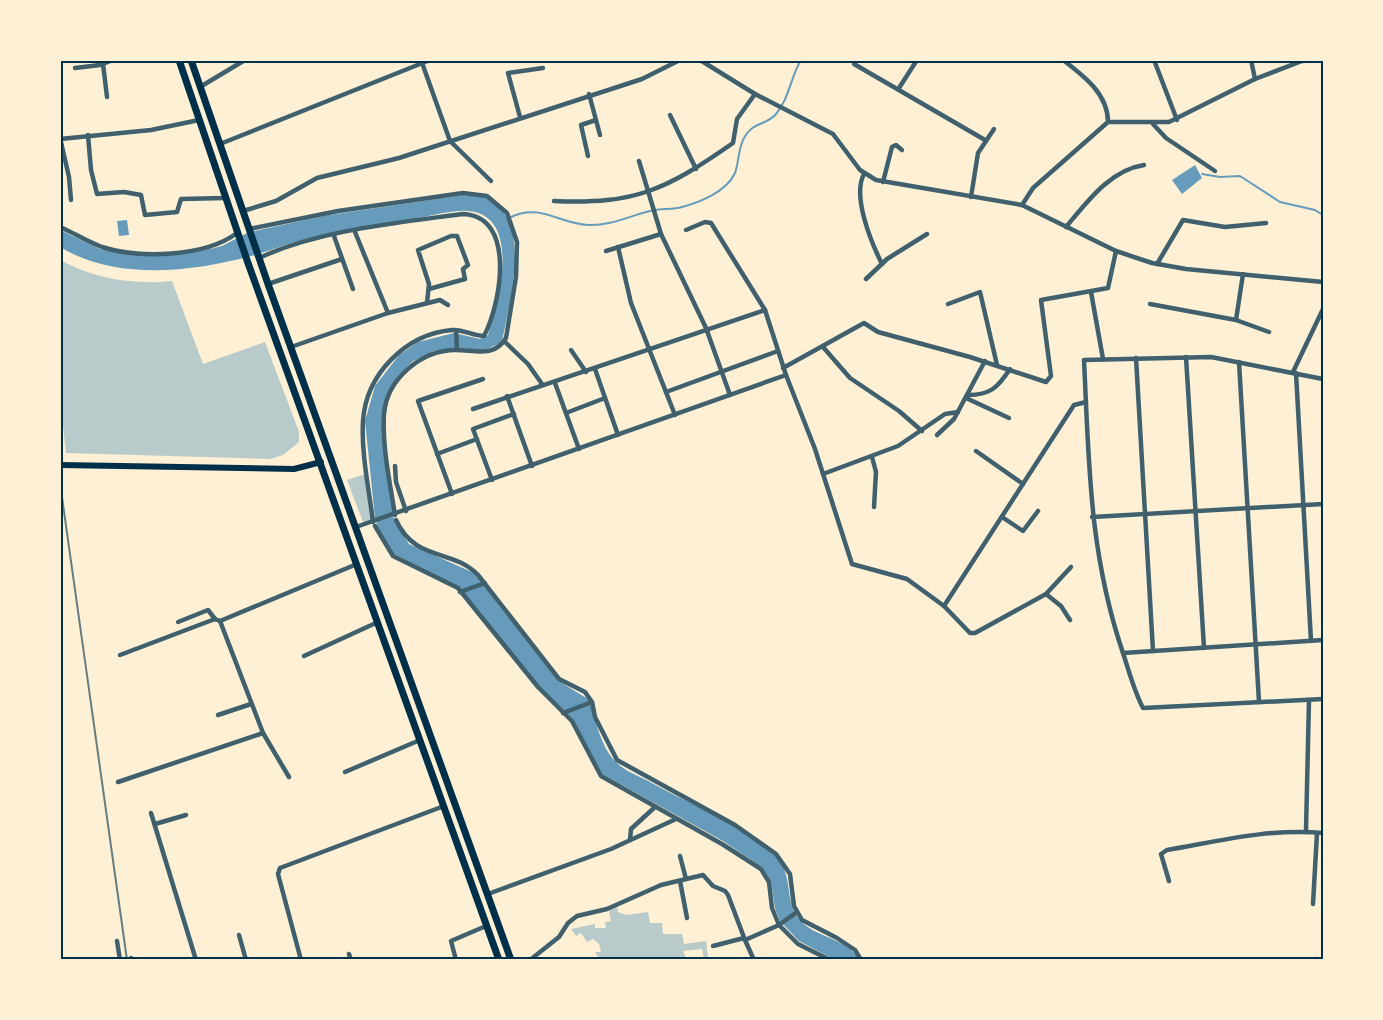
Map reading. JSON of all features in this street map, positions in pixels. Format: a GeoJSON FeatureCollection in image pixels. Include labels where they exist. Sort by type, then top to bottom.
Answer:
{"type":"FeatureCollection","features":[{"type":"Feature","properties":{"kind":"main road"},"geometry":{"type":"LineString","coordinates":[[179,60],[237,233],[499,960]]}},
{"type":"Feature","properties":{"kind":"main road"},"geometry":{"type":"LineString","coordinates":[[191,60],[268,284],[511,960]]}},
{"type":"Feature","properties":{"kind":"main road"},"geometry":{"type":"LineString","coordinates":[[209,148],[220,144]]}},
{"type":"Feature","properties":{"kind":"main road"},"geometry":{"type":"LineString","coordinates":[[60,465],[294,469],[331,458]]}},
{"type":"Feature","properties":{"kind":"main road"},"geometry":{"type":"LineString","coordinates":[[444,806],[455,802]]}},
{"type":"Feature","properties":{"kind":"street"},"geometry":{"type":"LineString","coordinates":[[75,68],[103,64],[113,60]]}},
{"type":"Feature","properties":{"kind":"street"},"geometry":{"type":"LineString","coordinates":[[200,87],[245,60]]}},
{"type":"Feature","properties":{"kind":"street"},"geometry":{"type":"LineString","coordinates":[[220,144],[430,60]]}},
{"type":"Feature","properties":{"kind":"street"},"geometry":{"type":"LineString","coordinates":[[700,60],[755,94],[833,134],[864,174],[883,182],[1022,205],[1116,251],[1157,264],[1323,282]]}},
{"type":"Feature","properties":{"kind":"street"},"geometry":{"type":"LineString","coordinates":[[899,88],[917,60]]}},
{"type":"Feature","properties":{"kind":"street"},"geometry":{"type":"LineString","coordinates":[[1063,60],[1084,77],[1107,104],[1108,122]]}},
{"type":"Feature","properties":{"kind":"street"},"geometry":{"type":"LineString","coordinates":[[1154,60],[1177,120]]}},
{"type":"Feature","properties":{"kind":"street"},"geometry":{"type":"LineString","coordinates":[[1251,60],[1255,80]]}},
{"type":"Feature","properties":{"kind":"street"},"geometry":{"type":"LineString","coordinates":[[1022,205],[1033,188],[1108,122],[1153,124],[1177,120],[1255,80],[1302,61],[1320,60],[1323,68]]}},
{"type":"Feature","properties":{"kind":"street"},"geometry":{"type":"LineString","coordinates":[[243,211],[276,201],[317,178],[390,161],[589,94],[648,77],[677,61]]}},
{"type":"Feature","properties":{"kind":"street"},"geometry":{"type":"LineString","coordinates":[[422,62],[450,141],[491,181]]}},
{"type":"Feature","properties":{"kind":"street"},"geometry":{"type":"LineString","coordinates":[[103,64],[107,97]]}},
{"type":"Feature","properties":{"kind":"street"},"geometry":{"type":"LineString","coordinates":[[854,64],[899,88],[985,140]]}},
{"type":"Feature","properties":{"kind":"street"},"geometry":{"type":"LineString","coordinates":[[520,117],[508,73],[543,68]]}},
{"type":"Feature","properties":{"kind":"street"},"geometry":{"type":"LineString","coordinates":[[589,94],[600,135]]}},
{"type":"Feature","properties":{"kind":"street"},"geometry":{"type":"LineString","coordinates":[[554,201],[606,202],[671,183],[733,143],[735,124],[755,94]]}},
{"type":"Feature","properties":{"kind":"street"},"geometry":{"type":"LineString","coordinates":[[670,115],[696,169]]}},
{"type":"Feature","properties":{"kind":"street"},"geometry":{"type":"LineString","coordinates":[[71,201],[60,138],[142,131],[199,120]]}},
{"type":"Feature","properties":{"kind":"street"},"geometry":{"type":"LineString","coordinates":[[588,156],[581,125],[596,120]]}},
{"type":"Feature","properties":{"kind":"street"},"geometry":{"type":"LineString","coordinates":[[1153,124],[1166,138],[1215,171]]}},
{"type":"Feature","properties":{"kind":"street"},"geometry":{"type":"LineString","coordinates":[[971,197],[977,159],[985,140],[994,129]]}},
{"type":"Feature","properties":{"kind":"street"},"geometry":{"type":"LineString","coordinates":[[88,135],[91,170],[97,194],[124,192],[141,195],[145,215],[177,212],[181,199],[225,198]]}},
{"type":"Feature","properties":{"kind":"street"},"geometry":{"type":"LineString","coordinates":[[883,182],[892,147],[896,145],[902,150]]}},
{"type":"Feature","properties":{"kind":"street"},"geometry":{"type":"LineString","coordinates":[[639,161],[661,234],[707,330],[730,395]]}},
{"type":"Feature","properties":{"kind":"street"},"geometry":{"type":"LineString","coordinates":[[1066,226],[1086,203],[1116,175],[1129,167],[1144,165]]}},
{"type":"Feature","properties":{"kind":"street"},"geometry":{"type":"LineString","coordinates":[[864,174],[861,182],[865,224],[882,264]]}},
{"type":"Feature","properties":{"kind":"street"},"geometry":{"type":"LineString","coordinates":[[249,229],[338,211],[463,193],[487,196],[507,213],[511,220],[518,257],[504,341],[486,352],[457,350],[435,353],[414,364],[399,379],[389,398],[384,415],[395,517],[411,542],[475,572],[558,678],[585,692],[592,702],[595,717],[614,757],[620,763],[735,825],[776,854],[790,874],[797,912],[807,924],[855,950],[861,960]]}},
{"type":"Feature","properties":{"kind":"street"},"geometry":{"type":"LineString","coordinates":[[259,258],[280,248],[334,236],[462,214],[472,214],[487,222],[493,229],[500,258],[494,309],[484,336],[456,330],[429,335],[405,346],[386,365],[373,385],[363,421],[374,524],[393,556],[454,586],[460,592],[538,687],[576,726],[600,776],[722,844],[761,869],[769,882],[772,908],[779,924],[798,944],[830,960]]}},
{"type":"Feature","properties":{"kind":"street"},"geometry":{"type":"LineString","coordinates":[[1157,264],[1183,220],[1225,227],[1266,223]]}},
{"type":"Feature","properties":{"kind":"street"},"geometry":{"type":"LineString","coordinates":[[686,230],[705,222],[712,225],[765,310],[852,564],[906,579],[944,606],[955,620],[972,634],[1046,594],[1071,567]]}},
{"type":"Feature","properties":{"kind":"street"},"geometry":{"type":"LineString","coordinates":[[60,227],[101,247],[142,254],[200,249],[221,243],[237,233]]}},
{"type":"Feature","properties":{"kind":"street"},"geometry":{"type":"LineString","coordinates":[[355,232],[388,314]]}},
{"type":"Feature","properties":{"kind":"street"},"geometry":{"type":"LineString","coordinates":[[606,251],[661,234]]}},
{"type":"Feature","properties":{"kind":"street"},"geometry":{"type":"LineString","coordinates":[[866,279],[882,264],[927,234]]}},
{"type":"Feature","properties":{"kind":"street"},"geometry":{"type":"LineString","coordinates":[[334,236],[353,289]]}},
{"type":"Feature","properties":{"kind":"street"},"geometry":{"type":"LineString","coordinates":[[427,303],[429,289],[418,250],[451,236],[458,236],[468,265],[463,270],[465,279],[429,289]]}},
{"type":"Feature","properties":{"kind":"street"},"geometry":{"type":"LineString","coordinates":[[618,247],[631,303],[675,415]]}},
{"type":"Feature","properties":{"kind":"street"},"geometry":{"type":"LineString","coordinates":[[783,368],[864,323],[878,332],[985,361],[1042,382],[1050,379],[1041,300],[1107,288],[1110,284],[1116,251]]}},
{"type":"Feature","properties":{"kind":"street"},"geometry":{"type":"LineString","coordinates":[[268,284],[342,259]]}},
{"type":"Feature","properties":{"kind":"street"},"geometry":{"type":"LineString","coordinates":[[1236,320],[1243,274]]}},
{"type":"Feature","properties":{"kind":"street"},"geometry":{"type":"LineString","coordinates":[[948,304],[980,292],[997,365]]}},
{"type":"Feature","properties":{"kind":"street"},"geometry":{"type":"LineString","coordinates":[[1091,292],[1102,359]]}},
{"type":"Feature","properties":{"kind":"street"},"geometry":{"type":"LineString","coordinates":[[291,347],[427,303],[441,300],[448,305]]}},
{"type":"Feature","properties":{"kind":"street"},"geometry":{"type":"LineString","coordinates":[[1150,304],[1236,320],[1269,332]]}},
{"type":"Feature","properties":{"kind":"street"},"geometry":{"type":"LineString","coordinates":[[1311,641],[1294,373],[1323,309]]}},
{"type":"Feature","properties":{"kind":"street"},"geometry":{"type":"LineString","coordinates":[[472,409],[542,384],[555,383],[765,310]]}},
{"type":"Feature","properties":{"kind":"street"},"geometry":{"type":"LineString","coordinates":[[456,330],[457,350]]}},
{"type":"Feature","properties":{"kind":"street"},"geometry":{"type":"LineString","coordinates":[[504,341],[528,364],[542,384]]}},
{"type":"Feature","properties":{"kind":"street"},"geometry":{"type":"LineString","coordinates":[[823,347],[850,378],[900,411],[922,431]]}},
{"type":"Feature","properties":{"kind":"street"},"geometry":{"type":"LineString","coordinates":[[571,350],[586,372]]}},
{"type":"Feature","properties":{"kind":"street"},"geometry":{"type":"LineString","coordinates":[[666,392],[778,351]]}},
{"type":"Feature","properties":{"kind":"street"},"geometry":{"type":"LineString","coordinates":[[1186,357],[1204,648]]}},
{"type":"Feature","properties":{"kind":"street"},"geometry":{"type":"LineString","coordinates":[[1323,379],[1211,357],[1084,360],[1092,517],[1100,573],[1123,653],[1143,708],[1323,699]]}},
{"type":"Feature","properties":{"kind":"street"},"geometry":{"type":"LineString","coordinates":[[1136,358],[1154,651]]}},
{"type":"Feature","properties":{"kind":"street"},"geometry":{"type":"LineString","coordinates":[[937,435],[958,412],[985,361]]}},
{"type":"Feature","properties":{"kind":"street"},"geometry":{"type":"LineString","coordinates":[[1239,362],[1259,702]]}},
{"type":"Feature","properties":{"kind":"street"},"geometry":{"type":"LineString","coordinates":[[595,369],[618,435]]}},
{"type":"Feature","properties":{"kind":"street"},"geometry":{"type":"LineString","coordinates":[[967,397],[997,388],[1010,369]]}},
{"type":"Feature","properties":{"kind":"street"},"geometry":{"type":"LineString","coordinates":[[356,527],[395,517],[452,494],[786,375]]}},
{"type":"Feature","properties":{"kind":"street"},"geometry":{"type":"LineString","coordinates":[[452,494],[418,401],[483,379]]}},
{"type":"Feature","properties":{"kind":"street"},"geometry":{"type":"LineString","coordinates":[[555,383],[579,449]]}},
{"type":"Feature","properties":{"kind":"street"},"geometry":{"type":"LineString","coordinates":[[507,396],[532,466]]}},
{"type":"Feature","properties":{"kind":"street"},"geometry":{"type":"LineString","coordinates":[[967,397],[1009,418]]}},
{"type":"Feature","properties":{"kind":"street"},"geometry":{"type":"LineString","coordinates":[[566,413],[605,398]]}},
{"type":"Feature","properties":{"kind":"street"},"geometry":{"type":"LineString","coordinates":[[944,606],[1074,405],[1086,402]]}},
{"type":"Feature","properties":{"kind":"street"},"geometry":{"type":"LineString","coordinates":[[823,474],[898,446],[945,414],[958,412]]}},
{"type":"Feature","properties":{"kind":"street"},"geometry":{"type":"LineString","coordinates":[[492,480],[473,429],[514,414]]}},
{"type":"Feature","properties":{"kind":"street"},"geometry":{"type":"LineString","coordinates":[[437,454],[477,439]]}},
{"type":"Feature","properties":{"kind":"street"},"geometry":{"type":"LineString","coordinates":[[976,451],[1023,484]]}},
{"type":"Feature","properties":{"kind":"street"},"geometry":{"type":"LineString","coordinates":[[872,457],[876,471],[874,507]]}},
{"type":"Feature","properties":{"kind":"street"},"geometry":{"type":"LineString","coordinates":[[395,466],[396,482],[406,511]]}},
{"type":"Feature","properties":{"kind":"street"},"geometry":{"type":"LineString","coordinates":[[1092,517],[1323,504]]}},
{"type":"Feature","properties":{"kind":"street"},"geometry":{"type":"LineString","coordinates":[[1002,517],[1023,531],[1038,511]]}},
{"type":"Feature","properties":{"kind":"street"},"geometry":{"type":"LineString","coordinates":[[120,655],[218,620],[357,564]]}},
{"type":"Feature","properties":{"kind":"street"},"geometry":{"type":"LineString","coordinates":[[460,592],[485,583]]}},
{"type":"Feature","properties":{"kind":"street"},"geometry":{"type":"LineString","coordinates":[[1046,594],[1061,606],[1070,620]]}},
{"type":"Feature","properties":{"kind":"street"},"geometry":{"type":"LineString","coordinates":[[178,622],[207,610],[218,620],[263,733],[289,777]]}},
{"type":"Feature","properties":{"kind":"street"},"geometry":{"type":"LineString","coordinates":[[304,656],[378,622]]}},
{"type":"Feature","properties":{"kind":"street"},"geometry":{"type":"LineString","coordinates":[[1123,653],[1323,640]]}},
{"type":"Feature","properties":{"kind":"street"},"geometry":{"type":"LineString","coordinates":[[1306,830],[1309,700]]}},
{"type":"Feature","properties":{"kind":"street"},"geometry":{"type":"LineString","coordinates":[[563,713],[592,702]]}},
{"type":"Feature","properties":{"kind":"street"},"geometry":{"type":"LineString","coordinates":[[218,716],[251,704]]}},
{"type":"Feature","properties":{"kind":"street"},"geometry":{"type":"LineString","coordinates":[[118,782],[263,733]]}},
{"type":"Feature","properties":{"kind":"street"},"geometry":{"type":"LineString","coordinates":[[345,772],[420,740]]}},
{"type":"Feature","properties":{"kind":"street"},"geometry":{"type":"LineString","coordinates":[[301,960],[278,874],[283,866],[444,806]]}},
{"type":"Feature","properties":{"kind":"street"},"geometry":{"type":"LineString","coordinates":[[630,840],[631,829],[655,807]]}},
{"type":"Feature","properties":{"kind":"street"},"geometry":{"type":"LineString","coordinates":[[151,813],[196,960]]}},
{"type":"Feature","properties":{"kind":"street"},"geometry":{"type":"LineString","coordinates":[[154,824],[186,815]]}},
{"type":"Feature","properties":{"kind":"street"},"geometry":{"type":"LineString","coordinates":[[488,894],[630,840],[675,819]]}},
{"type":"Feature","properties":{"kind":"street"},"geometry":{"type":"LineString","coordinates":[[1169,881],[1161,859],[1163,851],[1263,832],[1306,830],[1320,833],[1313,904]]}},
{"type":"Feature","properties":{"kind":"street"},"geometry":{"type":"LineString","coordinates":[[680,856],[686,879]]}},
{"type":"Feature","properties":{"kind":"street"},"geometry":{"type":"LineString","coordinates":[[530,960],[559,938],[572,919],[607,909],[661,885],[705,876],[713,886],[725,891],[754,960]]}},
{"type":"Feature","properties":{"kind":"street"},"geometry":{"type":"LineString","coordinates":[[680,881],[687,918]]}},
{"type":"Feature","properties":{"kind":"street"},"geometry":{"type":"LineString","coordinates":[[713,946],[744,939],[779,924],[797,912]]}},
{"type":"Feature","properties":{"kind":"street"},"geometry":{"type":"LineString","coordinates":[[456,960],[451,941],[486,926]]}},
{"type":"Feature","properties":{"kind":"street"},"geometry":{"type":"LineString","coordinates":[[239,936],[246,960]]}},
{"type":"Feature","properties":{"kind":"street"},"geometry":{"type":"LineString","coordinates":[[117,940],[120,960]]}},
{"type":"Feature","properties":{"kind":"shaded area"},"geometry":{"type":"Polygon","coordinates":[[[60,260],[87,272],[114,279],[143,282],[172,281],[203,364],[265,342],[299,432],[299,442],[283,455],[270,459],[66,453],[60,399],[60,260]]]}},
{"type":"Feature","properties":{"kind":"shaded area"},"geometry":{"type":"Polygon","coordinates":[[[365,474],[371,520],[363,522],[347,480],[365,474]]]}},
{"type":"Feature","properties":{"kind":"shaded area"},"geometry":{"type":"Polygon","coordinates":[[[617,907],[618,912],[626,915],[648,912],[650,923],[662,923],[663,934],[682,934],[684,944],[706,941],[708,958],[704,959],[702,949],[683,951],[687,960],[596,960],[599,958],[595,952],[601,952],[599,944],[593,939],[587,942],[581,933],[576,936],[571,929],[595,924],[595,928],[606,928],[605,922],[611,921],[609,911],[617,907]]]}},
{"type":"Feature","properties":{"kind":"water"},"geometry":{"type":"Polygon","coordinates":[[[1195,165],[1202,178],[1182,194],[1172,180],[1195,165]]]}},
{"type":"Feature","properties":{"kind":"water"},"geometry":{"type":"Polygon","coordinates":[[[463,195],[486,198],[501,209],[509,224],[514,242],[515,262],[503,337],[500,343],[485,350],[455,348],[434,351],[413,361],[397,377],[383,410],[385,457],[394,520],[409,544],[474,573],[557,680],[588,699],[606,748],[619,765],[716,816],[763,845],[782,864],[794,912],[799,919],[813,930],[847,947],[859,960],[835,960],[799,941],[780,921],[775,908],[771,881],[762,867],[723,841],[602,774],[573,719],[539,686],[459,587],[394,554],[379,532],[375,518],[365,421],[375,386],[399,355],[418,342],[454,333],[480,339],[488,335],[500,289],[502,271],[500,238],[494,224],[476,212],[454,212],[345,231],[228,262],[179,269],[129,269],[105,265],[82,258],[60,247],[60,230],[100,249],[128,255],[158,256],[201,251],[222,246],[249,232],[329,215],[463,195]]]}},
{"type":"Feature","properties":{"kind":"water"},"geometry":{"type":"Polygon","coordinates":[[[127,220],[129,235],[119,236],[117,221],[127,220]]]}},
{"type":"Feature","properties":{"kind":"waterway"},"geometry":{"type":"LineString","coordinates":[[509,218],[530,212],[578,224],[596,225],[654,210],[682,207],[713,195],[726,185],[735,173],[744,138],[755,126],[772,118],[780,108],[801,60]]}},
{"type":"Feature","properties":{"kind":"waterway"},"geometry":{"type":"LineString","coordinates":[[1202,174],[1220,177],[1240,176],[1280,202],[1315,210],[1323,215]]}},
{"type":"Feature","properties":{"kind":"railway"},"geometry":{"type":"LineString","coordinates":[[60,483],[127,960]]}}]}
